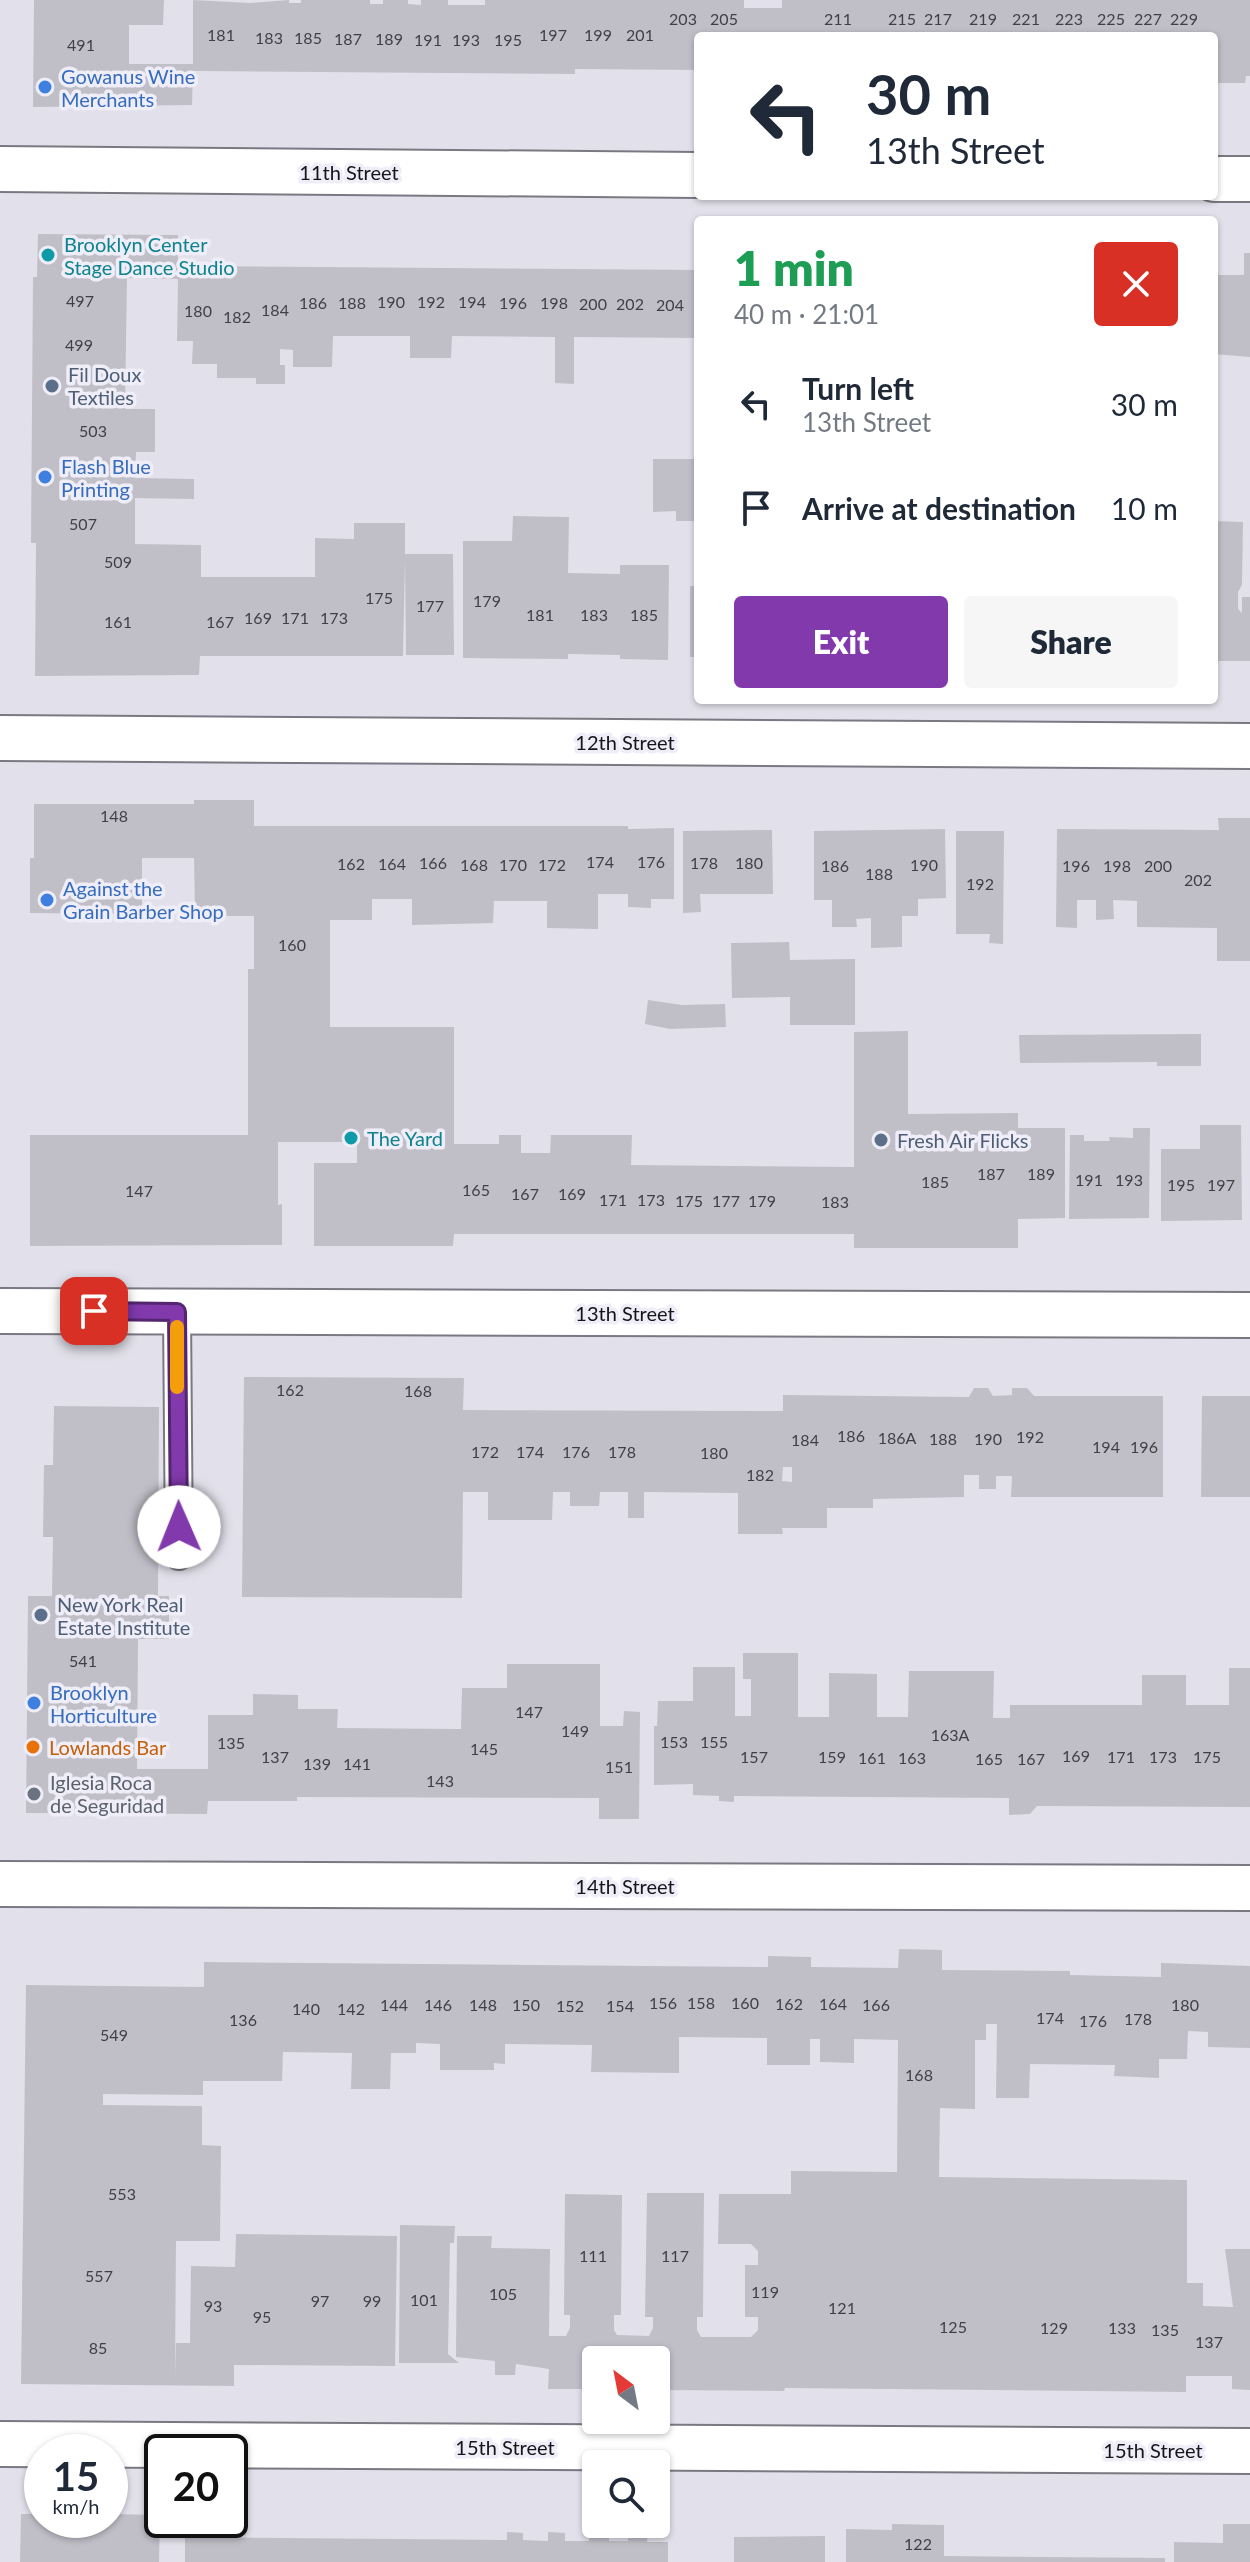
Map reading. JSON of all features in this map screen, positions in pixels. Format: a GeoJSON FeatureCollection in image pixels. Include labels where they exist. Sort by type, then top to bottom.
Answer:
{"type":"FeatureCollection","features":[{"type":"Feature","properties":{"kind":"street","name":"11th Street"},"geometry":{"type":"LineString","coordinates":[[0,169],[694,175]]}},
{"type":"Feature","properties":{"kind":"street"},"geometry":{"type":"LineString","coordinates":[[1218,179],[1250,179]]}},
{"type":"Feature","properties":{"kind":"street","name":"12th Street"},"geometry":{"type":"LineString","coordinates":[[0,738],[1250,746]]}},
{"type":"Feature","properties":{"kind":"street","name":"13th Street"},"geometry":{"type":"LineString","coordinates":[[0,1311],[1250,1315]]}},
{"type":"Feature","properties":{"kind":"street","name":"14th Street"},"geometry":{"type":"LineString","coordinates":[[0,1884],[1250,1888]]}},
{"type":"Feature","properties":{"kind":"street","name":"15th Street"},"geometry":{"type":"LineString","coordinates":[[0,2444],[1250,2451]]}},
{"type":"Feature","properties":{"kind":"lane"},"geometry":{"type":"LineString","coordinates":[[177,1312],[179,1556]]}},
{"type":"Feature","properties":{"kind":"building"},"geometry":{"type":"Polygon","coordinates":[[[34,0],[164,0],[163,25],[129,25],[129,64],[193,64],[193,0],[250,3],[289,0],[289,3],[301,3],[301,0],[370,0],[370,4],[383,4],[383,0],[408,0],[408,4],[421,5],[421,0],[448,0],[448,5],[485,5],[485,0],[744,0],[744,8],[782,8],[782,0],[1250,0],[1250,76],[1246,76],[1245,83],[1218,83],[1218,32],[694,32],[694,70],[575,69],[575,74],[193,71],[192,105],[33,107],[34,0]]]}},
{"type":"Feature","properties":{"kind":"building"},"geometry":{"type":"Polygon","coordinates":[[[38,234],[178,235],[178,266],[694,270],[694,338],[574,337],[574,384],[555,383],[555,337],[452,336],[451,358],[410,358],[410,336],[333,336],[332,367],[293,367],[293,350],[280,349],[280,365],[285,365],[285,384],[256,384],[256,378],[217,378],[217,364],[192,364],[193,341],[177,341],[178,279],[127,278],[125,409],[155,409],[155,452],[136,452],[135,478],[194,479],[194,499],[135,498],[135,544],[201,545],[201,577],[315,577],[315,538],[354,539],[354,523],[405,523],[405,554],[453,554],[454,655],[406,655],[405,559],[403,656],[200,656],[199,675],[35,676],[36,543],[31,543],[33,277],[37,277],[38,234]]]}},
{"type":"Feature","properties":{"kind":"building"},"geometry":{"type":"Polygon","coordinates":[[[1244,253],[1250,253],[1250,357],[1218,354],[1218,275],[1244,275],[1244,253]]]}},
{"type":"Feature","properties":{"kind":"building"},"geometry":{"type":"Polygon","coordinates":[[[653,459],[694,459],[694,521],[676,521],[676,511],[653,512],[653,459]]]}},
{"type":"Feature","properties":{"kind":"building"},"geometry":{"type":"Polygon","coordinates":[[[513,516],[569,517],[568,573],[620,574],[620,565],[669,565],[668,660],[568,654],[568,659],[463,658],[463,541],[512,541],[513,516]]]}},
{"type":"Feature","properties":{"kind":"building"},"geometry":{"type":"Polygon","coordinates":[[[1218,521],[1243,522],[1242,585],[1238,592],[1238,609],[1242,613],[1242,597],[1250,597],[1250,661],[1218,661],[1218,521]]]}},
{"type":"Feature","properties":{"kind":"building"},"geometry":{"type":"Polygon","coordinates":[[[690,586],[694,586],[694,657],[690,657],[690,586]]]}},
{"type":"Feature","properties":{"kind":"building"},"geometry":{"type":"Polygon","coordinates":[[[194,800],[254,800],[254,826],[674,828],[674,899],[651,899],[651,908],[628,907],[628,894],[598,894],[598,929],[547,928],[547,901],[494,901],[493,923],[412,925],[412,899],[372,899],[372,920],[330,920],[330,1027],[454,1027],[454,1144],[499,1144],[499,1135],[521,1135],[521,1153],[550,1153],[551,1135],[632,1135],[631,1165],[854,1167],[854,1032],[908,1031],[908,1114],[1018,1113],[1018,1128],[1065,1128],[1065,1218],[1018,1219],[1018,1248],[854,1248],[854,1234],[454,1234],[453,1246],[314,1246],[314,1163],[357,1163],[357,1142],[278,1142],[278,1205],[282,1204],[282,1245],[30,1246],[30,1135],[248,1135],[248,969],[254,969],[254,916],[195,916],[194,858],[142,858],[142,914],[30,913],[34,804],[194,804],[194,800]]]}},
{"type":"Feature","properties":{"kind":"building"},"geometry":{"type":"Polygon","coordinates":[[[1218,818],[1250,818],[1250,961],[1217,961],[1217,928],[1137,927],[1137,901],[1113,900],[1114,919],[1096,920],[1096,900],[1077,900],[1077,928],[1056,927],[1057,829],[1219,830],[1218,818]]]}},
{"type":"Feature","properties":{"kind":"building"},"geometry":{"type":"Polygon","coordinates":[[[945,829],[946,898],[918,899],[918,916],[902,916],[902,947],[871,948],[871,918],[856,919],[857,927],[832,927],[832,900],[814,900],[814,831],[945,829]]]}},
{"type":"Feature","properties":{"kind":"building"},"geometry":{"type":"Polygon","coordinates":[[[772,830],[773,894],[700,894],[701,912],[683,913],[683,831],[772,830]]]}},
{"type":"Feature","properties":{"kind":"building"},"geometry":{"type":"Polygon","coordinates":[[[956,831],[1004,831],[1003,944],[989,943],[990,934],[956,934],[956,831]]]}},
{"type":"Feature","properties":{"kind":"building"},"geometry":{"type":"Polygon","coordinates":[[[789,942],[790,960],[855,959],[855,1025],[790,1025],[790,997],[732,998],[731,943],[789,942]]]}},
{"type":"Feature","properties":{"kind":"building"},"geometry":{"type":"Polygon","coordinates":[[[648,1000],[682,1005],[725,1004],[726,1027],[670,1029],[645,1024],[648,1000]]]}},
{"type":"Feature","properties":{"kind":"building"},"geometry":{"type":"Polygon","coordinates":[[[1201,1034],[1201,1066],[1157,1066],[1157,1062],[1020,1063],[1019,1035],[1201,1034]]]}},
{"type":"Feature","properties":{"kind":"building"},"geometry":{"type":"Polygon","coordinates":[[[1200,1125],[1241,1125],[1242,1220],[1161,1221],[1161,1149],[1200,1149],[1200,1125]]]}},
{"type":"Feature","properties":{"kind":"building"},"geometry":{"type":"Polygon","coordinates":[[[1133,1128],[1150,1128],[1149,1218],[1069,1219],[1070,1135],[1084,1135],[1084,1141],[1110,1141],[1109,1137],[1133,1138],[1133,1128]]]}},
{"type":"Feature","properties":{"kind":"building"},"geometry":{"type":"Polygon","coordinates":[[[244,1377],[464,1378],[463,1410],[783,1411],[783,1395],[969,1397],[974,1388],[988,1388],[993,1396],[1012,1395],[1012,1388],[1027,1388],[1034,1396],[1163,1396],[1163,1497],[1011,1497],[1012,1476],[996,1476],[996,1489],[979,1489],[979,1475],[964,1475],[964,1497],[873,1499],[873,1508],[827,1508],[827,1528],[782,1528],[783,1534],[738,1534],[738,1493],[644,1492],[644,1518],[628,1518],[628,1492],[600,1492],[599,1506],[570,1506],[570,1492],[553,1492],[552,1520],[488,1520],[488,1492],[463,1492],[462,1598],[242,1597],[244,1377]],[[783,1467],[782,1481],[792,1482],[792,1467],[783,1467]]]}},
{"type":"Feature","properties":{"kind":"building"},"geometry":{"type":"Polygon","coordinates":[[[1202,1396],[1250,1396],[1250,1497],[1201,1497],[1202,1396]]]}},
{"type":"Feature","properties":{"kind":"building"},"geometry":{"type":"Polygon","coordinates":[[[54,1406],[159,1407],[158,1596],[169,1596],[169,1639],[138,1639],[137,1769],[208,1769],[208,1715],[253,1715],[253,1694],[298,1695],[298,1709],[338,1709],[337,1728],[461,1729],[462,1688],[507,1688],[507,1664],[600,1664],[600,1726],[623,1726],[624,1711],[640,1712],[639,1819],[599,1819],[599,1798],[297,1797],[297,1801],[208,1801],[207,1814],[26,1813],[28,1596],[52,1596],[53,1537],[43,1537],[44,1465],[53,1465],[54,1406]]]}},
{"type":"Feature","properties":{"kind":"building"},"geometry":{"type":"Polygon","coordinates":[[[743,1653],[798,1653],[798,1717],[829,1717],[829,1673],[877,1674],[877,1717],[908,1717],[909,1671],[994,1671],[993,1718],[1010,1718],[1010,1705],[1142,1705],[1142,1675],[1186,1675],[1186,1705],[1229,1705],[1229,1668],[1250,1668],[1250,1807],[1037,1806],[1030,1814],[1009,1815],[1009,1798],[734,1796],[734,1802],[719,1801],[719,1796],[693,1795],[693,1784],[654,1785],[654,1726],[657,1726],[658,1701],[693,1701],[693,1667],[735,1667],[735,1716],[751,1716],[751,1679],[743,1679],[743,1653]]]}},
{"type":"Feature","properties":{"kind":"building"},"geometry":{"type":"Polygon","coordinates":[[[899,1949],[942,1950],[942,1970],[1070,1971],[1070,1975],[1161,1977],[1161,1963],[1250,1966],[1250,2048],[1208,2047],[1208,2032],[1188,2031],[1187,2059],[1159,2059],[1159,2078],[1114,2076],[1115,2065],[1030,2064],[1029,2098],[996,2098],[997,2024],[986,2024],[986,2040],[975,2040],[975,2109],[940,2108],[939,2177],[1187,2180],[1187,2283],[1203,2283],[1203,2306],[1233,2307],[1225,2249],[1250,2249],[1250,2390],[1232,2389],[1232,2376],[1186,2376],[1186,2392],[785,2388],[784,2391],[670,2390],[670,2346],[582,2346],[582,2389],[548,2389],[549,2369],[516,2364],[515,2375],[495,2375],[495,2361],[456,2357],[457,2236],[492,2236],[491,2248],[550,2249],[549,2336],[566,2336],[570,2328],[570,2315],[564,2315],[565,2194],[622,2195],[621,2315],[614,2315],[614,2330],[617,2335],[649,2336],[653,2317],[645,2317],[647,2193],[704,2193],[703,2317],[697,2317],[697,2330],[701,2337],[751,2337],[758,2330],[758,2317],[745,2317],[745,2265],[758,2265],[758,2251],[751,2244],[718,2244],[719,2194],[791,2194],[791,2171],[897,2172],[898,2040],[854,2039],[854,2063],[820,2062],[820,2039],[810,2039],[810,2065],[767,2065],[767,2038],[679,2037],[679,2073],[591,2072],[592,2045],[505,2044],[505,2064],[494,2063],[494,2070],[440,2070],[440,2044],[416,2043],[416,2053],[391,2053],[390,2089],[351,2089],[352,2053],[283,2052],[282,2081],[203,2081],[203,2095],[103,2094],[103,2105],[202,2106],[202,2145],[221,2146],[220,2241],[176,2241],[175,2377],[176,2343],[190,2343],[191,2266],[235,2267],[236,2234],[397,2236],[395,2366],[234,2365],[234,2386],[21,2384],[26,1985],[204,1987],[204,1962],[768,1967],[768,1956],[811,1957],[811,1967],[898,1968],[899,1949]]]}},
{"type":"Feature","properties":{"kind":"building"},"geometry":{"type":"Polygon","coordinates":[[[400,2225],[455,2226],[454,2243],[450,2243],[448,2354],[459,2363],[399,2363],[400,2225]]]}},
{"type":"Feature","properties":{"kind":"building"},"geometry":{"type":"Polygon","coordinates":[[[21,2514],[24,2514],[24,2538],[128,2538],[128,2514],[144,2515],[144,2538],[160,2538],[159,2562],[20,2562],[21,2514]]]}},
{"type":"Feature","properties":{"kind":"building"},"geometry":{"type":"Polygon","coordinates":[[[892,2524],[944,2525],[944,2556],[1165,2558],[1165,2562],[846,2562],[846,2529],[892,2530],[892,2524]]]}},
{"type":"Feature","properties":{"kind":"building"},"geometry":{"type":"Polygon","coordinates":[[[1223,2524],[1250,2524],[1250,2562],[1174,2562],[1174,2542],[1223,2543],[1223,2524]]]}},
{"type":"Feature","properties":{"kind":"building"},"geometry":{"type":"Polygon","coordinates":[[[507,2532],[523,2533],[523,2540],[548,2541],[548,2532],[565,2533],[565,2541],[647,2538],[647,2542],[668,2542],[668,2562],[185,2562],[185,2538],[507,2540],[507,2532]]]}},
{"type":"Feature","properties":{"kind":"building"},"geometry":{"type":"Polygon","coordinates":[[[825,2536],[825,2562],[734,2562],[734,2537],[825,2536]]]}},
{"type":"Feature","properties":{"kind":"slow traffic"},"geometry":{"type":"LineString","coordinates":[[177,1327],[177,1387]]}},
{"type":"Feature","properties":{"kind":"place","name":"Gowanus Wine Merchants"},"geometry":{"type":"Point","coordinates":[45,87]}},
{"type":"Feature","properties":{"kind":"place","name":"Brooklyn Center Stage Dance Studio"},"geometry":{"type":"Point","coordinates":[48,255]}},
{"type":"Feature","properties":{"kind":"place","name":"Fil Doux Textiles"},"geometry":{"type":"Point","coordinates":[52,386]}},
{"type":"Feature","properties":{"kind":"place","name":"Flash Blue Printing"},"geometry":{"type":"Point","coordinates":[45,477]}},
{"type":"Feature","properties":{"kind":"place","name":"Against the Grain Barber Shop"},"geometry":{"type":"Point","coordinates":[47,900]}},
{"type":"Feature","properties":{"kind":"place","name":"The Yard"},"geometry":{"type":"Point","coordinates":[351,1138]}},
{"type":"Feature","properties":{"kind":"place","name":"Fresh Air Flicks"},"geometry":{"type":"Point","coordinates":[881,1140]}},
{"type":"Feature","properties":{"kind":"place","name":"New York Real Estate Institute"},"geometry":{"type":"Point","coordinates":[41,1615]}},
{"type":"Feature","properties":{"kind":"place","name":"Brooklyn Horticulture"},"geometry":{"type":"Point","coordinates":[34,1703]}},
{"type":"Feature","properties":{"kind":"place","name":"Lowlands Bar"},"geometry":{"type":"Point","coordinates":[33,1747]}},
{"type":"Feature","properties":{"kind":"place","name":"Iglesia Roca de Seguridad"},"geometry":{"type":"Point","coordinates":[34,1794]}},
{"type":"Feature","properties":{"kind":"route"},"geometry":{"type":"LineString","coordinates":[[94,1311],[177,1312],[179,1527]]}}]}
